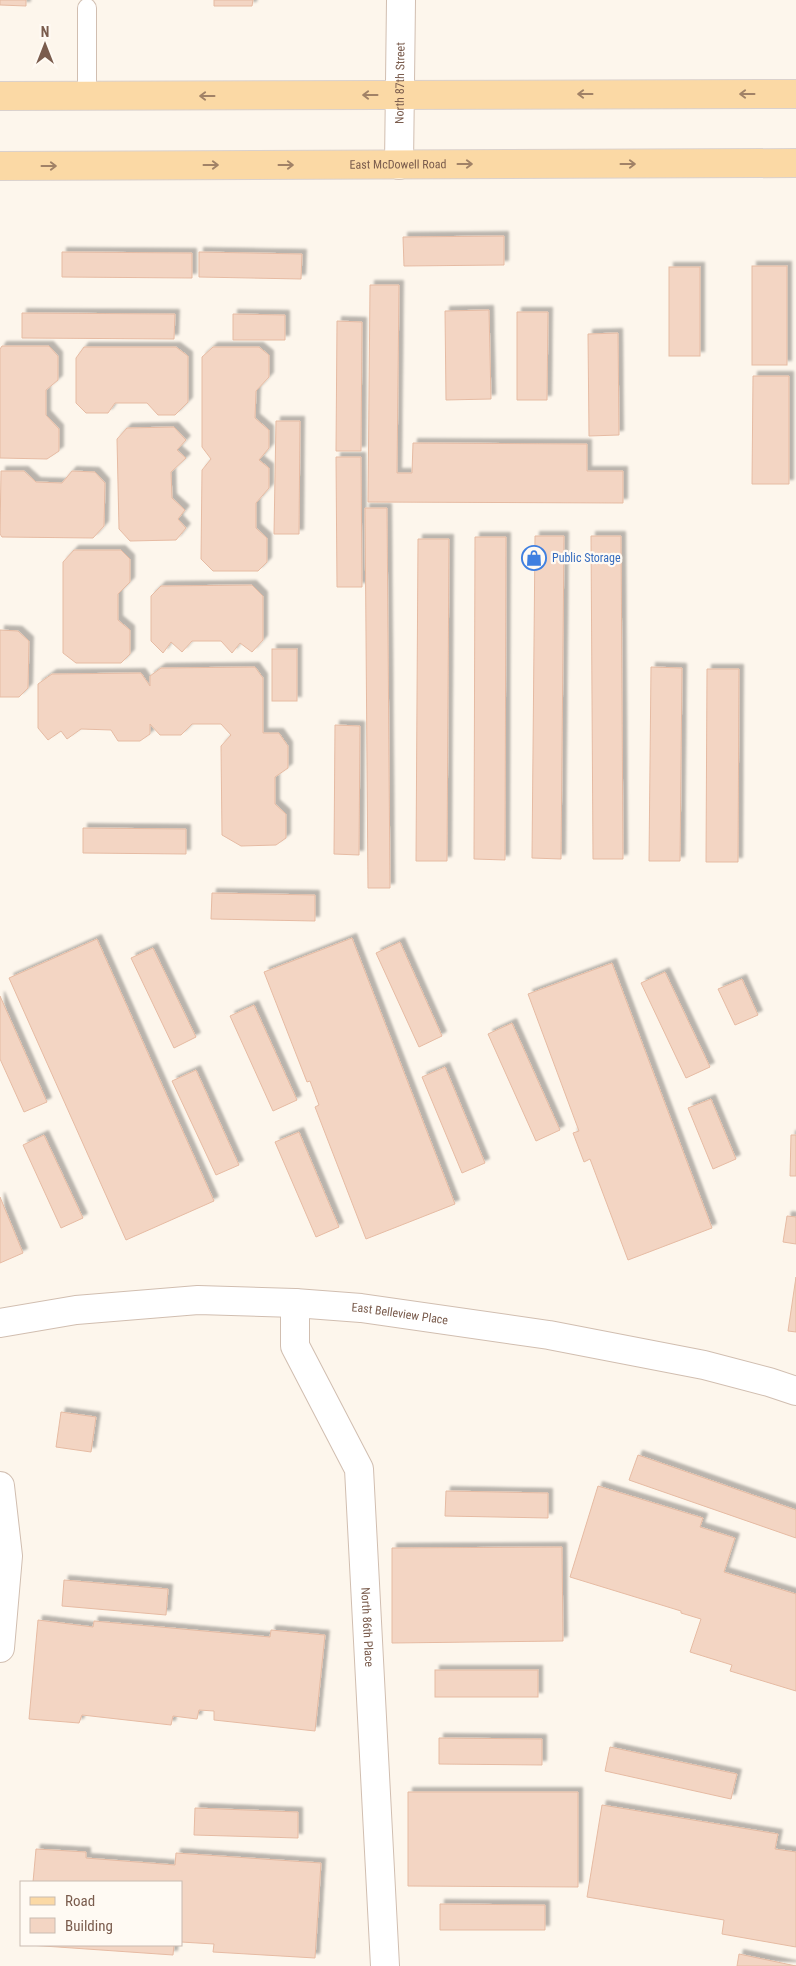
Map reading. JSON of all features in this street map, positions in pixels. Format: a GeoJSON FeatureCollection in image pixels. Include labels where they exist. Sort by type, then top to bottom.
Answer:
{"type":"FeatureCollection","features":[{"type":"Feature","properties":{"kind":"main road"},"geometry":{"type":"LineString","coordinates":[[0,96],[796,94]]}},
{"type":"Feature","properties":{"kind":"main road","name":"East McDowell Road"},"geometry":{"type":"LineString","coordinates":[[0,166],[796,164]]}},
{"type":"Feature","properties":{"kind":"street","name":"North 87th Street"},"geometry":{"type":"LineString","coordinates":[[399,164],[401,0]]}},
{"type":"Feature","properties":{"kind":"street","name":"East Belleview Place"},"geometry":{"type":"LineString","coordinates":[[0,1323],[76,1310],[198,1300],[294,1303],[361,1308],[548,1335],[704,1365],[796,1391]]}},
{"type":"Feature","properties":{"kind":"street","name":"North 86th Place"},"geometry":{"type":"LineString","coordinates":[[294,1303],[295,1346],[359,1469],[385,1966]]}},
{"type":"Feature","properties":{"kind":"street"},"geometry":{"type":"LineString","coordinates":[[0,1486],[8,1556],[0,1648]]}},
{"type":"Feature","properties":{"kind":"lane"},"geometry":{"type":"LineString","coordinates":[[87,8],[87,96]]}},
{"type":"Feature","properties":{"kind":"building"},"geometry":{"type":"Polygon","coordinates":[[[0,0],[26,0],[26,6],[0,5],[0,0]]]}},
{"type":"Feature","properties":{"kind":"building"},"geometry":{"type":"Polygon","coordinates":[[[214,0],[253,0],[252,6],[214,6],[214,0]]]}},
{"type":"Feature","properties":{"kind":"building"},"geometry":{"type":"Polygon","coordinates":[[[504,236],[504,265],[404,266],[403,237],[504,236]]]}},
{"type":"Feature","properties":{"kind":"building"},"geometry":{"type":"Polygon","coordinates":[[[62,252],[192,253],[192,278],[62,277],[62,252]]]}},
{"type":"Feature","properties":{"kind":"building"},"geometry":{"type":"Polygon","coordinates":[[[199,252],[302,254],[301,279],[199,277],[199,252]]]}},
{"type":"Feature","properties":{"kind":"building"},"geometry":{"type":"Polygon","coordinates":[[[752,266],[787,266],[787,365],[752,365],[752,266]]]}},
{"type":"Feature","properties":{"kind":"building"},"geometry":{"type":"Polygon","coordinates":[[[669,267],[700,267],[700,356],[669,356],[669,267]]]}},
{"type":"Feature","properties":{"kind":"building"},"geometry":{"type":"Polygon","coordinates":[[[370,285],[399,285],[397,473],[412,473],[413,443],[587,444],[587,471],[623,471],[623,503],[368,502],[370,285]]]}},
{"type":"Feature","properties":{"kind":"building"},"geometry":{"type":"Polygon","coordinates":[[[489,310],[491,399],[446,400],[445,311],[489,310]]]}},
{"type":"Feature","properties":{"kind":"building"},"geometry":{"type":"Polygon","coordinates":[[[517,312],[548,312],[547,400],[517,400],[517,312]]]}},
{"type":"Feature","properties":{"kind":"building"},"geometry":{"type":"Polygon","coordinates":[[[22,313],[175,314],[174,339],[22,338],[22,313]]]}},
{"type":"Feature","properties":{"kind":"building"},"geometry":{"type":"Polygon","coordinates":[[[233,314],[285,315],[285,340],[233,340],[233,314]]]}},
{"type":"Feature","properties":{"kind":"building"},"geometry":{"type":"Polygon","coordinates":[[[337,321],[362,322],[361,451],[336,451],[337,321]]]}},
{"type":"Feature","properties":{"kind":"building"},"geometry":{"type":"Polygon","coordinates":[[[618,333],[619,435],[589,436],[588,334],[618,333]]]}},
{"type":"Feature","properties":{"kind":"building"},"geometry":{"type":"Polygon","coordinates":[[[2,346],[49,346],[58,356],[58,380],[46,390],[46,415],[59,429],[59,451],[47,459],[0,458],[0,349],[2,346]]]}},
{"type":"Feature","properties":{"kind":"building"},"geometry":{"type":"Polygon","coordinates":[[[84,347],[176,347],[188,356],[188,402],[175,415],[158,415],[147,403],[115,403],[108,413],[86,413],[76,403],[76,358],[84,347]]]}},
{"type":"Feature","properties":{"kind":"building"},"geometry":{"type":"Polygon","coordinates":[[[213,347],[259,347],[269,355],[269,377],[256,391],[255,418],[269,430],[269,448],[259,460],[269,468],[269,488],[256,503],[256,528],[267,538],[267,562],[258,571],[213,571],[201,559],[202,470],[211,459],[202,447],[202,357],[213,347]]]}},
{"type":"Feature","properties":{"kind":"building"},"geometry":{"type":"Polygon","coordinates":[[[753,376],[789,376],[789,484],[752,484],[753,376]]]}},
{"type":"Feature","properties":{"kind":"building"},"geometry":{"type":"Polygon","coordinates":[[[276,421],[300,421],[299,534],[274,534],[276,421]]]}},
{"type":"Feature","properties":{"kind":"building"},"geometry":{"type":"Polygon","coordinates":[[[174,427],[186,440],[177,450],[186,458],[171,472],[172,498],[185,510],[178,519],[186,528],[176,540],[130,541],[119,529],[117,439],[127,428],[174,427]]]}},
{"type":"Feature","properties":{"kind":"building"},"geometry":{"type":"Polygon","coordinates":[[[336,457],[361,457],[362,587],[337,587],[336,457]]]}},
{"type":"Feature","properties":{"kind":"building"},"geometry":{"type":"Polygon","coordinates":[[[1,471],[24,471],[36,482],[62,483],[72,471],[95,472],[105,483],[104,526],[93,538],[2,537],[0,534],[1,471]]]}},
{"type":"Feature","properties":{"kind":"building"},"geometry":{"type":"Polygon","coordinates":[[[365,508],[387,508],[390,888],[368,888],[365,508]]]}},
{"type":"Feature","properties":{"kind":"building"},"geometry":{"type":"Polygon","coordinates":[[[535,536],[564,536],[561,859],[532,858],[535,536]]]}},
{"type":"Feature","properties":{"kind":"building"},"geometry":{"type":"Polygon","coordinates":[[[591,536],[621,536],[623,859],[593,859],[591,536]]]}},
{"type":"Feature","properties":{"kind":"building"},"geometry":{"type":"Polygon","coordinates":[[[475,537],[506,537],[505,860],[474,859],[475,537]]]}},
{"type":"Feature","properties":{"kind":"building"},"geometry":{"type":"Polygon","coordinates":[[[418,539],[449,539],[447,861],[416,861],[418,539]]]}},
{"type":"Feature","properties":{"kind":"building"},"geometry":{"type":"Polygon","coordinates":[[[74,550],[121,550],[130,559],[130,582],[118,594],[118,620],[130,630],[130,654],[121,663],[76,663],[63,653],[63,562],[74,550]]]}},
{"type":"Feature","properties":{"kind":"building"},"geometry":{"type":"Polygon","coordinates":[[[252,585],[263,596],[263,640],[252,652],[240,643],[232,653],[221,641],[192,641],[182,652],[171,642],[163,653],[151,641],[151,596],[161,586],[252,585]]]}},
{"type":"Feature","properties":{"kind":"building"},"geometry":{"type":"Polygon","coordinates":[[[0,630],[18,631],[29,641],[28,688],[19,697],[0,697],[0,630]]]}},
{"type":"Feature","properties":{"kind":"building"},"geometry":{"type":"Polygon","coordinates":[[[272,649],[297,649],[297,701],[272,701],[272,649]]]}},
{"type":"Feature","properties":{"kind":"building"},"geometry":{"type":"Polygon","coordinates":[[[255,667],[263,678],[263,733],[279,733],[288,746],[288,768],[275,777],[275,804],[286,814],[286,838],[276,845],[241,846],[222,835],[221,746],[231,735],[221,724],[192,724],[181,735],[160,735],[150,724],[150,734],[140,741],[118,741],[111,730],[81,729],[67,739],[61,731],[48,740],[38,728],[38,684],[52,674],[141,673],[150,686],[150,676],[161,668],[255,667]]]}},
{"type":"Feature","properties":{"kind":"building"},"geometry":{"type":"Polygon","coordinates":[[[651,667],[682,668],[680,861],[649,861],[651,667]]]}},
{"type":"Feature","properties":{"kind":"building"},"geometry":{"type":"Polygon","coordinates":[[[707,669],[739,669],[738,862],[706,862],[707,669]]]}},
{"type":"Feature","properties":{"kind":"building"},"geometry":{"type":"Polygon","coordinates":[[[335,725],[360,726],[359,855],[334,854],[335,725]]]}},
{"type":"Feature","properties":{"kind":"building"},"geometry":{"type":"Polygon","coordinates":[[[83,828],[186,829],[186,854],[83,853],[83,828]]]}},
{"type":"Feature","properties":{"kind":"building"},"geometry":{"type":"Polygon","coordinates":[[[212,893],[315,895],[315,921],[211,919],[212,893]]]}},
{"type":"Feature","properties":{"kind":"building"},"geometry":{"type":"Polygon","coordinates":[[[352,938],[455,1204],[366,1239],[315,1107],[319,1105],[310,1081],[307,1082],[264,972],[352,938]]]}},
{"type":"Feature","properties":{"kind":"building"},"geometry":{"type":"Polygon","coordinates":[[[97,939],[214,1201],[126,1240],[9,978],[97,939]]]}},
{"type":"Feature","properties":{"kind":"building"},"geometry":{"type":"Polygon","coordinates":[[[400,942],[442,1036],[419,1047],[376,953],[400,942]]]}},
{"type":"Feature","properties":{"kind":"building"},"geometry":{"type":"Polygon","coordinates":[[[153,948],[196,1037],[174,1048],[131,958],[153,948]]]}},
{"type":"Feature","properties":{"kind":"building"},"geometry":{"type":"Polygon","coordinates":[[[612,963],[712,1228],[628,1260],[590,1159],[584,1162],[573,1133],[579,1131],[528,994],[612,963]]]}},
{"type":"Feature","properties":{"kind":"building"},"geometry":{"type":"Polygon","coordinates":[[[665,972],[710,1067],[686,1078],[641,983],[665,972]]]}},
{"type":"Feature","properties":{"kind":"building"},"geometry":{"type":"Polygon","coordinates":[[[742,979],[758,1015],[735,1025],[718,989],[742,979]]]}},
{"type":"Feature","properties":{"kind":"building"},"geometry":{"type":"Polygon","coordinates":[[[0,996],[47,1102],[24,1112],[0,1059],[0,996]]]}},
{"type":"Feature","properties":{"kind":"building"},"geometry":{"type":"Polygon","coordinates":[[[254,1005],[297,1100],[273,1111],[230,1016],[254,1005]]]}},
{"type":"Feature","properties":{"kind":"building"},"geometry":{"type":"Polygon","coordinates":[[[512,1023],[560,1130],[536,1141],[488,1034],[512,1023]]]}},
{"type":"Feature","properties":{"kind":"building"},"geometry":{"type":"Polygon","coordinates":[[[445,1067],[485,1163],[462,1173],[422,1077],[445,1067]]]}},
{"type":"Feature","properties":{"kind":"building"},"geometry":{"type":"Polygon","coordinates":[[[196,1070],[239,1165],[216,1175],[172,1081],[196,1070]]]}},
{"type":"Feature","properties":{"kind":"building"},"geometry":{"type":"Polygon","coordinates":[[[711,1099],[736,1159],[713,1169],[688,1108],[711,1099]]]}},
{"type":"Feature","properties":{"kind":"building"},"geometry":{"type":"Polygon","coordinates":[[[299,1132],[339,1227],[316,1237],[275,1142],[299,1132]]]}},
{"type":"Feature","properties":{"kind":"building"},"geometry":{"type":"Polygon","coordinates":[[[44,1135],[83,1218],[61,1228],[23,1145],[44,1135]]]}},
{"type":"Feature","properties":{"kind":"building"},"geometry":{"type":"Polygon","coordinates":[[[791,1135],[796,1135],[796,1176],[790,1176],[791,1135]]]}},
{"type":"Feature","properties":{"kind":"building"},"geometry":{"type":"Polygon","coordinates":[[[0,1197],[23,1253],[0,1263],[0,1197]]]}},
{"type":"Feature","properties":{"kind":"building"},"geometry":{"type":"Polygon","coordinates":[[[787,1216],[796,1217],[796,1244],[783,1242],[787,1216]]]}},
{"type":"Feature","properties":{"kind":"building"},"geometry":{"type":"Polygon","coordinates":[[[796,1277],[796,1332],[788,1331],[796,1277]]]}},
{"type":"Feature","properties":{"kind":"building"},"geometry":{"type":"Polygon","coordinates":[[[61,1412],[96,1417],[91,1452],[56,1447],[61,1412]]]}},
{"type":"Feature","properties":{"kind":"building"},"geometry":{"type":"Polygon","coordinates":[[[638,1455],[796,1510],[796,1538],[629,1480],[638,1455]]]}},
{"type":"Feature","properties":{"kind":"building"},"geometry":{"type":"Polygon","coordinates":[[[598,1486],[703,1518],[700,1527],[735,1538],[724,1572],[796,1594],[796,1691],[730,1671],[732,1665],[690,1652],[701,1619],[681,1613],[681,1611],[570,1577],[598,1486]]]}},
{"type":"Feature","properties":{"kind":"building"},"geometry":{"type":"Polygon","coordinates":[[[446,1491],[548,1493],[548,1518],[445,1516],[446,1491]]]}},
{"type":"Feature","properties":{"kind":"building"},"geometry":{"type":"Polygon","coordinates":[[[562,1547],[563,1641],[392,1643],[392,1548],[562,1547]]]}},
{"type":"Feature","properties":{"kind":"building"},"geometry":{"type":"Polygon","coordinates":[[[64,1580],[168,1589],[166,1615],[62,1606],[64,1580]]]}},
{"type":"Feature","properties":{"kind":"building"},"geometry":{"type":"Polygon","coordinates":[[[38,1620],[93,1627],[94,1621],[270,1637],[271,1630],[325,1635],[315,1731],[214,1720],[214,1711],[199,1710],[197,1719],[173,1716],[171,1725],[82,1715],[79,1723],[29,1719],[38,1620]]]}},
{"type":"Feature","properties":{"kind":"building"},"geometry":{"type":"Polygon","coordinates":[[[435,1670],[538,1670],[538,1697],[435,1697],[435,1670]]]}},
{"type":"Feature","properties":{"kind":"building"},"geometry":{"type":"Polygon","coordinates":[[[439,1738],[542,1739],[542,1765],[439,1764],[439,1738]]]}},
{"type":"Feature","properties":{"kind":"building"},"geometry":{"type":"Polygon","coordinates":[[[610,1747],[737,1774],[731,1799],[605,1771],[610,1747]]]}},
{"type":"Feature","properties":{"kind":"building"},"geometry":{"type":"Polygon","coordinates":[[[408,1792],[578,1792],[578,1887],[408,1886],[408,1792]]]}},
{"type":"Feature","properties":{"kind":"building"},"geometry":{"type":"Polygon","coordinates":[[[602,1805],[778,1834],[775,1849],[796,1852],[796,1947],[722,1934],[724,1920],[587,1897],[602,1805]]]}},
{"type":"Feature","properties":{"kind":"building"},"geometry":{"type":"Polygon","coordinates":[[[195,1808],[298,1812],[298,1838],[194,1835],[195,1808]]]}},
{"type":"Feature","properties":{"kind":"building"},"geometry":{"type":"Polygon","coordinates":[[[36,1849],[86,1852],[86,1858],[175,1865],[176,1853],[321,1863],[315,1958],[213,1952],[214,1944],[182,1942],[182,1881],[33,1881],[36,1849]]]}},
{"type":"Feature","properties":{"kind":"building"},"geometry":{"type":"Polygon","coordinates":[[[440,1904],[545,1905],[545,1930],[440,1930],[440,1904]]]}},
{"type":"Feature","properties":{"kind":"building"},"geometry":{"type":"Polygon","coordinates":[[[43,1946],[174,1946],[173,1955],[43,1946]]]}},
{"type":"Feature","properties":{"kind":"building"},"geometry":{"type":"Polygon","coordinates":[[[739,1954],[796,1966],[737,1966],[739,1954]]]}},
{"type":"Feature","properties":{"kind":"place","name":"Public Storage"},"geometry":{"type":"Point","coordinates":[534,558]}}]}
